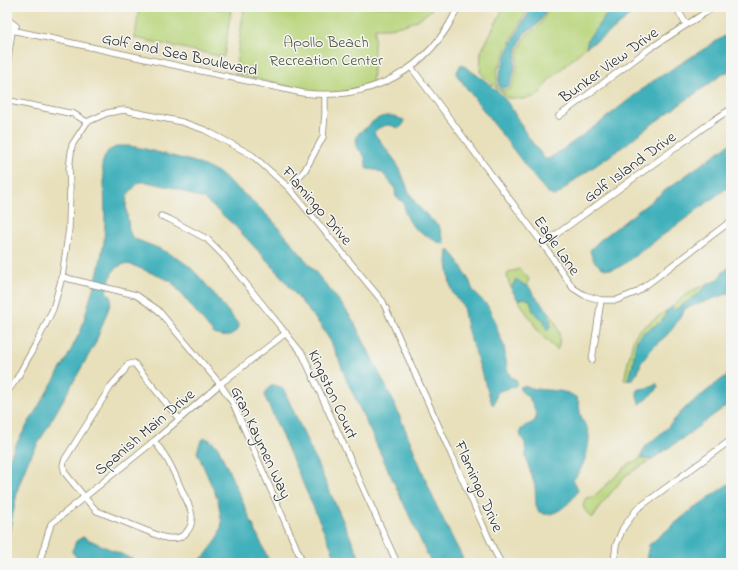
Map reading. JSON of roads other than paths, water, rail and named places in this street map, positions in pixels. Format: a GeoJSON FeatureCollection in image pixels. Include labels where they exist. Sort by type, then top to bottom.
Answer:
{"type":"FeatureCollection","features":[{"type":"Feature","properties":{"kind":"street","name":"Golf and Sea Boulevard"},"geometry":{"type":"LineString","coordinates":[[7,19],[11,27],[28,33],[303,93],[325,95],[348,93],[372,87],[391,80],[411,67],[431,49],[440,38],[447,29],[458,7]]}},
{"type":"Feature","properties":{"kind":"street"},"geometry":{"type":"LineString","coordinates":[[676,7],[686,24]]}},
{"type":"Feature","properties":{"kind":"street","name":"Bunker View Drive"},"geometry":{"type":"LineString","coordinates":[[559,116],[649,49],[714,7]]}},
{"type":"Feature","properties":{"kind":"street"},"geometry":{"type":"LineString","coordinates":[[7,66],[11,27]]}},
{"type":"Feature","properties":{"kind":"street","name":"Eagle Lane"},"geometry":{"type":"LineString","coordinates":[[411,67],[543,244],[573,288],[584,295],[601,300],[617,300],[637,292],[731,221]]}},
{"type":"Feature","properties":{"kind":"street"},"geometry":{"type":"LineString","coordinates":[[289,188],[305,170],[323,137],[325,95]]}},
{"type":"Feature","properties":{"kind":"street"},"geometry":{"type":"LineString","coordinates":[[7,98],[10,100],[74,114],[87,122],[72,145],[69,169],[69,229],[62,277],[53,308],[16,380],[7,392]]}},
{"type":"Feature","properties":{"kind":"street","name":"Golf Island Drive"},"geometry":{"type":"LineString","coordinates":[[543,244],[731,109]]}},
{"type":"Feature","properties":{"kind":"street","name":"Flamingo Drive"},"geometry":{"type":"LineString","coordinates":[[87,122],[107,113],[124,110],[182,122],[205,130],[252,155],[289,188],[383,302],[501,563]]}},
{"type":"Feature","properties":{"kind":"street","name":"Kingston Court"},"geometry":{"type":"LineString","coordinates":[[161,216],[207,239],[223,255],[303,355],[397,563]]}},
{"type":"Feature","properties":{"kind":"street","name":"Gran Kaymen Way"},"geometry":{"type":"LineString","coordinates":[[62,277],[136,295],[158,310],[220,384],[233,403],[303,563]]}},
{"type":"Feature","properties":{"kind":"street"},"geometry":{"type":"LineString","coordinates":[[592,360],[601,300]]}},
{"type":"Feature","properties":{"kind":"street","name":"Spanish Main Drive"},"geometry":{"type":"LineString","coordinates":[[39,563],[51,524],[154,441],[220,384],[286,333]]}},
{"type":"Feature","properties":{"kind":"street"},"geometry":{"type":"LineString","coordinates":[[154,441],[171,466],[190,508],[192,516],[190,528],[186,533],[176,539],[162,537],[97,510],[85,498],[65,473],[63,465],[65,459],[111,386],[124,371],[127,365],[134,363],[179,418]]}},
{"type":"Feature","properties":{"kind":"street"},"geometry":{"type":"LineString","coordinates":[[614,563],[616,545],[623,528],[637,509],[731,440]]}},
{"type":"Feature","properties":{"kind":"water"},"geometry":{"type":"Polygon","coordinates":[[[532,7],[547,7],[537,25],[525,32],[517,49],[514,72],[509,87],[501,88],[499,87],[499,79],[505,58],[532,7]]]}},
{"type":"Feature","properties":{"kind":"water"},"geometry":{"type":"Polygon","coordinates":[[[612,7],[633,7],[634,10],[612,31],[586,47],[588,39],[612,7]]]}},
{"type":"Feature","properties":{"kind":"water"},"geometry":{"type":"Polygon","coordinates":[[[731,32],[731,70],[720,76],[648,127],[554,196],[547,192],[534,177],[456,74],[461,64],[487,82],[502,95],[526,134],[545,159],[548,159],[602,121],[650,83],[731,32]]]}},
{"type":"Feature","properties":{"kind":"water"},"geometry":{"type":"Polygon","coordinates":[[[386,116],[392,116],[404,120],[403,125],[400,128],[390,125],[383,126],[378,128],[374,133],[396,162],[409,192],[417,205],[439,226],[444,244],[437,242],[413,227],[405,213],[404,203],[396,197],[395,189],[382,173],[376,170],[367,169],[364,157],[356,147],[356,139],[359,133],[375,120],[386,116]]]}},
{"type":"Feature","properties":{"kind":"water"},"geometry":{"type":"Polygon","coordinates":[[[731,143],[731,185],[621,266],[605,269],[595,262],[590,250],[599,241],[671,186],[731,143]]]}},
{"type":"Feature","properties":{"kind":"water"},"geometry":{"type":"Polygon","coordinates":[[[118,146],[141,148],[195,162],[219,173],[257,205],[291,242],[344,307],[354,322],[393,401],[436,505],[465,563],[431,563],[346,379],[331,342],[321,326],[276,270],[233,224],[204,199],[175,188],[147,182],[137,184],[127,197],[126,206],[131,235],[135,239],[176,257],[190,267],[239,325],[232,335],[222,336],[214,334],[171,281],[132,265],[123,264],[116,268],[112,273],[106,292],[111,296],[111,302],[95,344],[27,463],[18,488],[7,543],[7,464],[14,448],[66,360],[81,330],[99,268],[104,241],[105,218],[102,164],[108,151],[118,146]]]}},
{"type":"Feature","properties":{"kind":"water"},"geometry":{"type":"Polygon","coordinates":[[[448,250],[457,259],[475,293],[487,305],[495,321],[504,346],[507,368],[510,376],[516,380],[517,384],[515,386],[497,393],[494,404],[492,404],[467,328],[463,306],[451,289],[447,262],[448,250]]]}},
{"type":"Feature","properties":{"kind":"water"},"geometry":{"type":"Polygon","coordinates":[[[731,266],[731,290],[727,294],[686,308],[673,328],[654,346],[641,363],[638,372],[633,379],[627,380],[632,369],[638,338],[660,322],[666,311],[672,307],[675,310],[701,291],[707,284],[718,280],[722,273],[731,266]]]}},
{"type":"Feature","properties":{"kind":"water"},"geometry":{"type":"Polygon","coordinates":[[[516,279],[526,286],[528,285],[534,295],[550,313],[551,327],[547,331],[544,321],[533,311],[530,300],[524,298],[518,300],[511,289],[516,279]]]}},
{"type":"Feature","properties":{"kind":"water"},"geometry":{"type":"Polygon","coordinates":[[[731,372],[731,402],[652,459],[642,459],[641,456],[645,447],[666,429],[684,409],[731,372]]]}},
{"type":"Feature","properties":{"kind":"water"},"geometry":{"type":"Polygon","coordinates":[[[656,383],[658,386],[656,391],[640,404],[637,397],[638,389],[647,388],[656,383]]]}},
{"type":"Feature","properties":{"kind":"water"},"geometry":{"type":"Polygon","coordinates":[[[274,385],[281,387],[284,390],[362,563],[338,563],[265,397],[267,390],[274,385]]]}},
{"type":"Feature","properties":{"kind":"water"},"geometry":{"type":"Polygon","coordinates":[[[524,386],[536,389],[558,391],[573,395],[577,398],[581,416],[588,430],[589,442],[586,456],[577,476],[573,480],[578,490],[569,503],[560,510],[550,514],[539,512],[536,505],[535,486],[526,458],[525,443],[521,437],[520,431],[525,426],[533,422],[536,417],[531,401],[520,390],[520,387],[524,386]]]}},
{"type":"Feature","properties":{"kind":"water"},"geometry":{"type":"Polygon","coordinates":[[[205,438],[210,440],[218,447],[270,563],[194,563],[205,556],[217,540],[222,524],[218,500],[197,452],[201,441],[205,438]]]}},
{"type":"Feature","properties":{"kind":"water"},"geometry":{"type":"Polygon","coordinates":[[[731,482],[731,563],[647,563],[646,560],[649,545],[690,511],[731,482]]]}},
{"type":"Feature","properties":{"kind":"water"},"geometry":{"type":"Polygon","coordinates":[[[83,537],[141,563],[90,563],[77,558],[72,552],[76,541],[83,537]]]}},
{"type":"Feature","properties":{"kind":"park label","name":"Apollo Beach Recreation Center"},"geometry":{"type":"Point","coordinates":[326,50]}}]}
